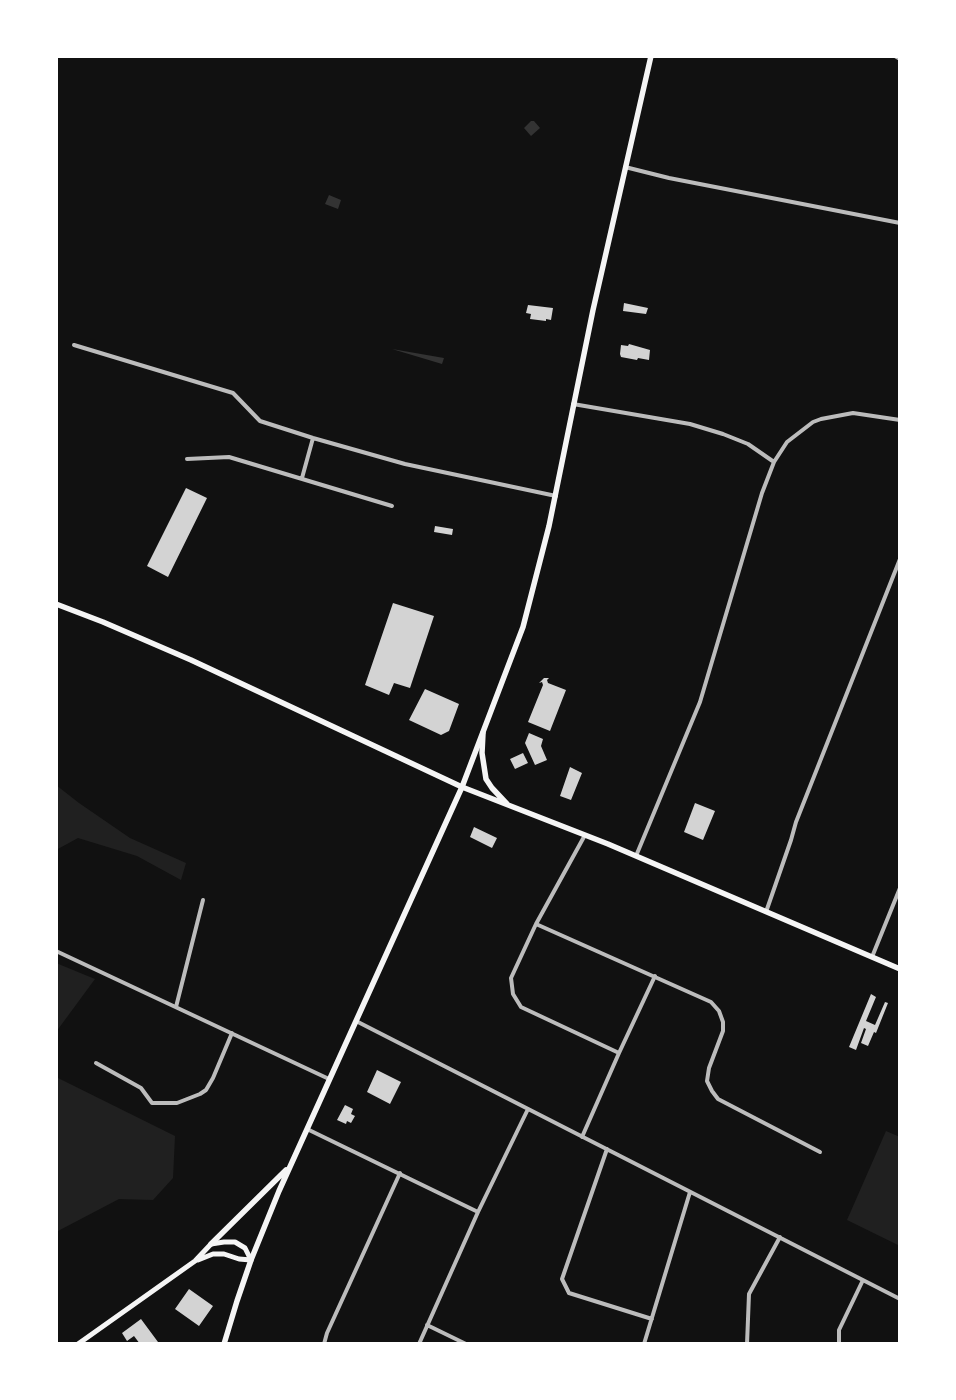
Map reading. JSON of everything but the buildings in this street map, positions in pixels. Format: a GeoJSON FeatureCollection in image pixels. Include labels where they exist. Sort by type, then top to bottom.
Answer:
{"type":"FeatureCollection","features":[{"type":"Feature","properties":{"kind":"main road"},"geometry":{"type":"LineString","coordinates":[[224,1344],[251,1260],[289,1166],[462,787],[523,627],[541,564],[573,404],[625,167],[652,56]]}},
{"type":"Feature","properties":{"kind":"main road"},"geometry":{"type":"LineString","coordinates":[[56,604],[191,660],[462,787],[636,856],[900,969]]}},
{"type":"Feature","properties":{"kind":"main road"},"geometry":{"type":"LineString","coordinates":[[483,732],[482,753],[486,778],[492,788],[509,806]]}},
{"type":"Feature","properties":{"kind":"main road"},"geometry":{"type":"LineString","coordinates":[[78,1344],[195,1261],[289,1166]]}},
{"type":"Feature","properties":{"kind":"main road"},"geometry":{"type":"LineString","coordinates":[[211,1244],[235,1242],[245,1248],[251,1260]]}},
{"type":"Feature","properties":{"kind":"main road"},"geometry":{"type":"LineString","coordinates":[[195,1261],[213,1254],[224,1254],[238,1259],[251,1260]]}},
{"type":"Feature","properties":{"kind":"street"},"geometry":{"type":"LineString","coordinates":[[895,56],[900,59]]}},
{"type":"Feature","properties":{"kind":"street"},"geometry":{"type":"LineString","coordinates":[[625,167],[669,178],[900,223]]}},
{"type":"Feature","properties":{"kind":"street"},"geometry":{"type":"LineString","coordinates":[[74,345],[233,393],[260,421],[313,438],[405,464],[556,496]]}},
{"type":"Feature","properties":{"kind":"street"},"geometry":{"type":"LineString","coordinates":[[573,404],[690,424],[748,444],[774,462]]}},
{"type":"Feature","properties":{"kind":"street"},"geometry":{"type":"LineString","coordinates":[[636,856],[700,702],[760,500],[774,462],[787,442],[813,422],[821,419],[853,413],[900,420]]}},
{"type":"Feature","properties":{"kind":"street"},"geometry":{"type":"LineString","coordinates":[[302,478],[313,438]]}},
{"type":"Feature","properties":{"kind":"street"},"geometry":{"type":"LineString","coordinates":[[187,459],[229,457],[392,506]]}},
{"type":"Feature","properties":{"kind":"street"},"geometry":{"type":"LineString","coordinates":[[766,912],[796,822],[900,559]]}},
{"type":"Feature","properties":{"kind":"street"},"geometry":{"type":"LineString","coordinates":[[585,835],[536,924],[511,978],[512,994],[521,1007],[619,1053]]}},
{"type":"Feature","properties":{"kind":"street"},"geometry":{"type":"LineString","coordinates":[[872,957],[900,888]]}},
{"type":"Feature","properties":{"kind":"street"},"geometry":{"type":"LineString","coordinates":[[176,1007],[203,900]]}},
{"type":"Feature","properties":{"kind":"street"},"geometry":{"type":"LineString","coordinates":[[536,924],[711,1002],[719,1011],[723,1022],[723,1031],[709,1068],[707,1081],[712,1091],[718,1099],[820,1152]]}},
{"type":"Feature","properties":{"kind":"street"},"geometry":{"type":"LineString","coordinates":[[56,951],[329,1079]]}},
{"type":"Feature","properties":{"kind":"street"},"geometry":{"type":"LineString","coordinates":[[582,1137],[655,976]]}},
{"type":"Feature","properties":{"kind":"street"},"geometry":{"type":"LineString","coordinates":[[356,1021],[900,1299]]}},
{"type":"Feature","properties":{"kind":"street"},"geometry":{"type":"LineString","coordinates":[[96,1063],[141,1088],[152,1102],[177,1103],[206,1090],[232,1033]]}},
{"type":"Feature","properties":{"kind":"street"},"geometry":{"type":"LineString","coordinates":[[419,1344],[478,1212],[528,1109]]}},
{"type":"Feature","properties":{"kind":"street"},"geometry":{"type":"LineString","coordinates":[[306,1128],[478,1212]]}},
{"type":"Feature","properties":{"kind":"street"},"geometry":{"type":"LineString","coordinates":[[607,1149],[562,1279],[568,1293],[652,1319]]}},
{"type":"Feature","properties":{"kind":"street"},"geometry":{"type":"LineString","coordinates":[[324,1344],[327,1333],[400,1174]]}},
{"type":"Feature","properties":{"kind":"street"},"geometry":{"type":"LineString","coordinates":[[644,1344],[690,1192]]}},
{"type":"Feature","properties":{"kind":"street"},"geometry":{"type":"LineString","coordinates":[[747,1344],[750,1294],[780,1238]]}},
{"type":"Feature","properties":{"kind":"street"},"geometry":{"type":"LineString","coordinates":[[839,1344],[839,1330],[863,1280]]}},
{"type":"Feature","properties":{"kind":"street"},"geometry":{"type":"LineString","coordinates":[[427,1325],[466,1344]]}},
{"type":"Feature","properties":{"kind":"shaded area"},"geometry":{"type":"Polygon","coordinates":[[[531,121],[534,121],[540,128],[531,136],[524,128],[531,121]]]}},
{"type":"Feature","properties":{"kind":"shaded area"},"geometry":{"type":"Polygon","coordinates":[[[329,195],[341,200],[338,209],[325,204],[329,195]]]}},
{"type":"Feature","properties":{"kind":"shaded area"},"geometry":{"type":"Polygon","coordinates":[[[392,349],[444,358],[442,364],[392,349]]]}},
{"type":"Feature","properties":{"kind":"shaded area"},"geometry":{"type":"Polygon","coordinates":[[[56,785],[130,838],[186,863],[181,880],[137,856],[78,838],[56,850],[56,785]]]}},
{"type":"Feature","properties":{"kind":"shaded area"},"geometry":{"type":"Polygon","coordinates":[[[56,963],[95,979],[56,1032],[56,963]]]}},
{"type":"Feature","properties":{"kind":"shaded area"},"geometry":{"type":"Polygon","coordinates":[[[56,1077],[175,1136],[173,1178],[153,1200],[119,1199],[56,1232],[56,1077]]]}},
{"type":"Feature","properties":{"kind":"shaded area"},"geometry":{"type":"Polygon","coordinates":[[[886,1131],[900,1137],[900,1246],[847,1220],[886,1131]]]}}]}
